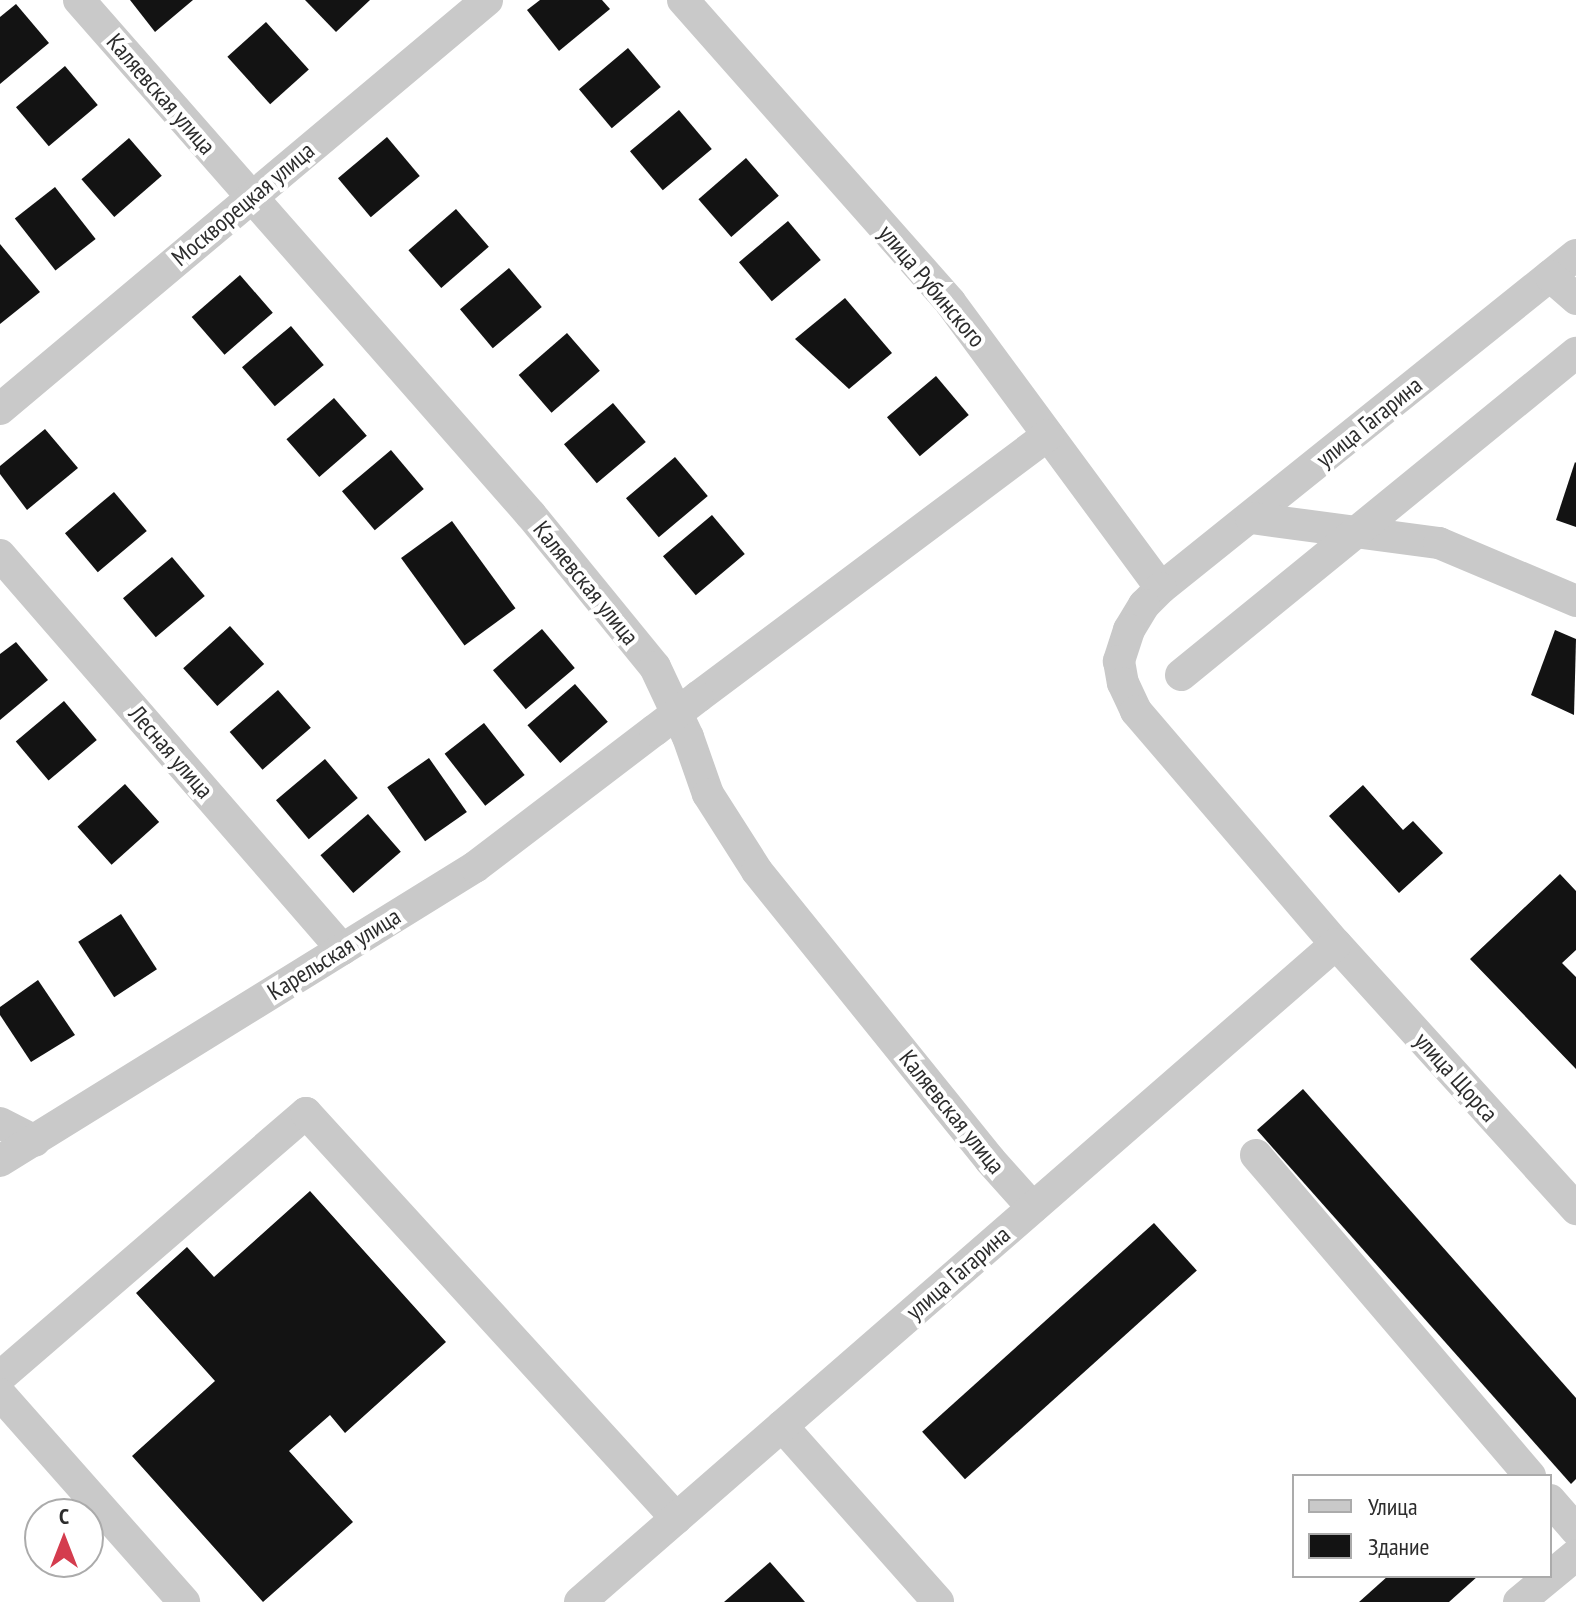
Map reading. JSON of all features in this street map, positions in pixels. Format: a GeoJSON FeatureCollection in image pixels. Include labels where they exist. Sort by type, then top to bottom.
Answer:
{"type":"FeatureCollection","features":[{"type":"Feature","properties":{"kind":"street","name":"Каляевская улица"},"geometry":{"type":"LineString","coordinates":[[79,0],[531,515],[655,667],[688,737],[708,794],[757,871],[990,1160],[1033,1208]]}},
{"type":"Feature","properties":{"kind":"street","name":"Москворецкая улица"},"geometry":{"type":"LineString","coordinates":[[0,409],[487,0]]}},
{"type":"Feature","properties":{"kind":"street","name":"улица Рубинского"},"geometry":{"type":"LineString","coordinates":[[683,0],[950,302],[1161,588]]}},
{"type":"Feature","properties":{"kind":"street","name":"улица Гагарина"},"geometry":{"type":"LineString","coordinates":[[1161,588],[1576,255]]}},
{"type":"Feature","properties":{"kind":"street"},"geometry":{"type":"LineString","coordinates":[[1550,276],[1576,299]]}},
{"type":"Feature","properties":{"kind":"street"},"geometry":{"type":"LineString","coordinates":[[1181,675],[1576,353]]}},
{"type":"Feature","properties":{"kind":"street","name":"Карельская улица"},"geometry":{"type":"LineString","coordinates":[[0,1161],[475,867],[1048,435]]}},
{"type":"Feature","properties":{"kind":"street"},"geometry":{"type":"LineString","coordinates":[[1251,518],[1439,543],[1576,601]]}},
{"type":"Feature","properties":{"kind":"street","name":"Лесная улица"},"geometry":{"type":"LineString","coordinates":[[0,555],[342,949]]}},
{"type":"Feature","properties":{"kind":"street","name":"улица Щорса"},"geometry":{"type":"LineString","coordinates":[[1161,588],[1144,605],[1129,630],[1119,661],[1123,683],[1136,711],[1336,944],[1576,1209]]}},
{"type":"Feature","properties":{"kind":"street","name":"улица Гагарина"},"geometry":{"type":"LineString","coordinates":[[580,1602],[1336,944]]}},
{"type":"Feature","properties":{"kind":"street"},"geometry":{"type":"LineString","coordinates":[[0,1377],[306,1113],[676,1518]]}},
{"type":"Feature","properties":{"kind":"street"},"geometry":{"type":"LineString","coordinates":[[0,1123],[35,1141]]}},
{"type":"Feature","properties":{"kind":"street"},"geometry":{"type":"LineString","coordinates":[[1256,1155],[1528,1474]]}},
{"type":"Feature","properties":{"kind":"street"},"geometry":{"type":"LineString","coordinates":[[0,1394],[184,1602]]}},
{"type":"Feature","properties":{"kind":"street"},"geometry":{"type":"LineString","coordinates":[[782,1426],[938,1602]]}},
{"type":"Feature","properties":{"kind":"street"},"geometry":{"type":"LineString","coordinates":[[1552,1502],[1576,1530]]}},
{"type":"Feature","properties":{"kind":"street"},"geometry":{"type":"LineString","coordinates":[[1552,1575],[1576,1555]]}},
{"type":"Feature","properties":{"kind":"street"},"geometry":{"type":"LineString","coordinates":[[1519,1602],[1548,1578]]}},
{"type":"Feature","properties":{"kind":"building"},"geometry":{"type":"Polygon","coordinates":[[[130,0],[193,0],[155,32],[130,0]]]}},
{"type":"Feature","properties":{"kind":"building"},"geometry":{"type":"Polygon","coordinates":[[[305,0],[370,0],[336,32],[305,0]]]}},
{"type":"Feature","properties":{"kind":"building"},"geometry":{"type":"Polygon","coordinates":[[[540,0],[602,0],[610,9],[559,51],[527,10],[540,0]]]}},
{"type":"Feature","properties":{"kind":"building"},"geometry":{"type":"Polygon","coordinates":[[[16,4],[49,43],[0,84],[0,17],[16,4]]]}},
{"type":"Feature","properties":{"kind":"building"},"geometry":{"type":"Polygon","coordinates":[[[266,22],[309,70],[270,104],[227,57],[266,22]]]}},
{"type":"Feature","properties":{"kind":"building"},"geometry":{"type":"Polygon","coordinates":[[[628,48],[661,87],[612,128],[579,89],[628,48]]]}},
{"type":"Feature","properties":{"kind":"building"},"geometry":{"type":"Polygon","coordinates":[[[65,66],[98,105],[49,146],[16,107],[65,66]]]}},
{"type":"Feature","properties":{"kind":"building"},"geometry":{"type":"Polygon","coordinates":[[[679,110],[712,149],[663,190],[630,151],[679,110]]]}},
{"type":"Feature","properties":{"kind":"building"},"geometry":{"type":"Polygon","coordinates":[[[387,137],[420,176],[371,217],[338,178],[387,137]]]}},
{"type":"Feature","properties":{"kind":"building"},"geometry":{"type":"Polygon","coordinates":[[[129,138],[162,176],[114,217],[81,179],[129,138]]]}},
{"type":"Feature","properties":{"kind":"building"},"geometry":{"type":"Polygon","coordinates":[[[746,158],[779,196],[731,237],[698,199],[746,158]]]}},
{"type":"Feature","properties":{"kind":"building"},"geometry":{"type":"Polygon","coordinates":[[[55,187],[96,239],[55,270],[15,218],[55,187]]]}},
{"type":"Feature","properties":{"kind":"building"},"geometry":{"type":"Polygon","coordinates":[[[456,209],[489,247],[441,288],[408,250],[456,209]]]}},
{"type":"Feature","properties":{"kind":"building"},"geometry":{"type":"Polygon","coordinates":[[[788,221],[821,260],[772,301],[739,262],[788,221]]]}},
{"type":"Feature","properties":{"kind":"building"},"geometry":{"type":"Polygon","coordinates":[[[0,244],[40,292],[0,324],[0,244]]]}},
{"type":"Feature","properties":{"kind":"building"},"geometry":{"type":"Polygon","coordinates":[[[509,268],[542,307],[493,348],[460,309],[509,268]]]}},
{"type":"Feature","properties":{"kind":"building"},"geometry":{"type":"Polygon","coordinates":[[[240,275],[273,313],[225,355],[192,317],[240,275]]]}},
{"type":"Feature","properties":{"kind":"building"},"geometry":{"type":"Polygon","coordinates":[[[845,298],[892,353],[849,389],[795,339],[845,298]]]}},
{"type":"Feature","properties":{"kind":"building"},"geometry":{"type":"Polygon","coordinates":[[[291,326],[324,365],[275,406],[242,367],[291,326]]]}},
{"type":"Feature","properties":{"kind":"building"},"geometry":{"type":"Polygon","coordinates":[[[567,333],[600,371],[552,413],[519,375],[567,333]]]}},
{"type":"Feature","properties":{"kind":"building"},"geometry":{"type":"Polygon","coordinates":[[[936,376],[969,415],[920,456],[887,417],[936,376]]]}},
{"type":"Feature","properties":{"kind":"building"},"geometry":{"type":"Polygon","coordinates":[[[334,398],[367,436],[319,477],[286,439],[334,398]]]}},
{"type":"Feature","properties":{"kind":"building"},"geometry":{"type":"Polygon","coordinates":[[[613,403],[646,442],[597,483],[564,444],[613,403]]]}},
{"type":"Feature","properties":{"kind":"building"},"geometry":{"type":"Polygon","coordinates":[[[45,429],[78,468],[27,510],[0,474],[0,466],[45,429]]]}},
{"type":"Feature","properties":{"kind":"building"},"geometry":{"type":"Polygon","coordinates":[[[391,450],[424,489],[375,530],[342,491],[391,450]]]}},
{"type":"Feature","properties":{"kind":"building"},"geometry":{"type":"Polygon","coordinates":[[[675,457],[708,496],[659,537],[626,498],[675,457]]]}},
{"type":"Feature","properties":{"kind":"building"},"geometry":{"type":"Polygon","coordinates":[[[1576,463],[1576,527],[1556,520],[1576,463]]]}},
{"type":"Feature","properties":{"kind":"building"},"geometry":{"type":"Polygon","coordinates":[[[114,492],[147,531],[98,572],[65,533],[114,492]]]}},
{"type":"Feature","properties":{"kind":"building"},"geometry":{"type":"Polygon","coordinates":[[[712,515],[745,554],[696,595],[663,556],[712,515]]]}},
{"type":"Feature","properties":{"kind":"building"},"geometry":{"type":"Polygon","coordinates":[[[452,521],[515,608],[465,645],[401,558],[452,521]]]}},
{"type":"Feature","properties":{"kind":"building"},"geometry":{"type":"Polygon","coordinates":[[[172,557],[205,596],[156,637],[123,598],[172,557]]]}},
{"type":"Feature","properties":{"kind":"building"},"geometry":{"type":"Polygon","coordinates":[[[230,626],[264,664],[217,706],[183,668],[230,626]]]}},
{"type":"Feature","properties":{"kind":"building"},"geometry":{"type":"Polygon","coordinates":[[[542,629],[575,668],[526,709],[493,670],[542,629]]]}},
{"type":"Feature","properties":{"kind":"building"},"geometry":{"type":"Polygon","coordinates":[[[1555,630],[1576,639],[1574,715],[1531,695],[1555,630]]]}},
{"type":"Feature","properties":{"kind":"building"},"geometry":{"type":"Polygon","coordinates":[[[16,642],[48,680],[0,720],[0,654],[16,642]]]}},
{"type":"Feature","properties":{"kind":"building"},"geometry":{"type":"Polygon","coordinates":[[[575,684],[608,722],[560,763],[527,725],[575,684]]]}},
{"type":"Feature","properties":{"kind":"building"},"geometry":{"type":"Polygon","coordinates":[[[278,690],[311,728],[263,770],[230,732],[278,690]]]}},
{"type":"Feature","properties":{"kind":"building"},"geometry":{"type":"Polygon","coordinates":[[[64,701],[97,740],[49,781],[16,741],[64,701]]]}},
{"type":"Feature","properties":{"kind":"building"},"geometry":{"type":"Polygon","coordinates":[[[484,723],[525,775],[485,806],[445,754],[484,723]]]}},
{"type":"Feature","properties":{"kind":"building"},"geometry":{"type":"Polygon","coordinates":[[[429,758],[467,812],[425,841],[387,787],[429,758]]]}},
{"type":"Feature","properties":{"kind":"building"},"geometry":{"type":"Polygon","coordinates":[[[325,759],[358,798],[309,839],[276,800],[325,759]]]}},
{"type":"Feature","properties":{"kind":"building"},"geometry":{"type":"Polygon","coordinates":[[[125,784],[159,822],[112,865],[77,827],[125,784]]]}},
{"type":"Feature","properties":{"kind":"building"},"geometry":{"type":"Polygon","coordinates":[[[1363,785],[1403,830],[1413,821],[1443,853],[1399,893],[1329,816],[1363,785]]]}},
{"type":"Feature","properties":{"kind":"building"},"geometry":{"type":"Polygon","coordinates":[[[368,814],[401,852],[353,893],[320,855],[368,814]]]}},
{"type":"Feature","properties":{"kind":"building"},"geometry":{"type":"Polygon","coordinates":[[[1560,874],[1576,891],[1576,950],[1562,963],[1576,977],[1576,1069],[1470,959],[1560,874]]]}},
{"type":"Feature","properties":{"kind":"building"},"geometry":{"type":"Polygon","coordinates":[[[121,914],[157,969],[114,997],[78,942],[121,914]]]}},
{"type":"Feature","properties":{"kind":"building"},"geometry":{"type":"Polygon","coordinates":[[[38,980],[75,1035],[31,1062],[0,1015],[0,1007],[38,980]]]}},
{"type":"Feature","properties":{"kind":"building"},"geometry":{"type":"Polygon","coordinates":[[[1303,1089],[1576,1398],[1576,1479],[1571,1484],[1257,1130],[1303,1089]]]}},
{"type":"Feature","properties":{"kind":"building"},"geometry":{"type":"Polygon","coordinates":[[[310,1191],[446,1342],[345,1433],[330,1415],[289,1451],[353,1522],[263,1602],[132,1456],[215,1381],[136,1293],[187,1247],[214,1277],[310,1191]]]}},
{"type":"Feature","properties":{"kind":"building"},"geometry":{"type":"Polygon","coordinates":[[[1154,1223],[1197,1271],[965,1479],[922,1432],[1154,1223]]]}},
{"type":"Feature","properties":{"kind":"building"},"geometry":{"type":"Polygon","coordinates":[[[770,1562],[805,1602],[724,1602],[770,1562]]]}},
{"type":"Feature","properties":{"kind":"building"},"geometry":{"type":"Polygon","coordinates":[[[1386,1578],[1476,1578],[1449,1602],[1359,1602],[1386,1578]]]}}]}
